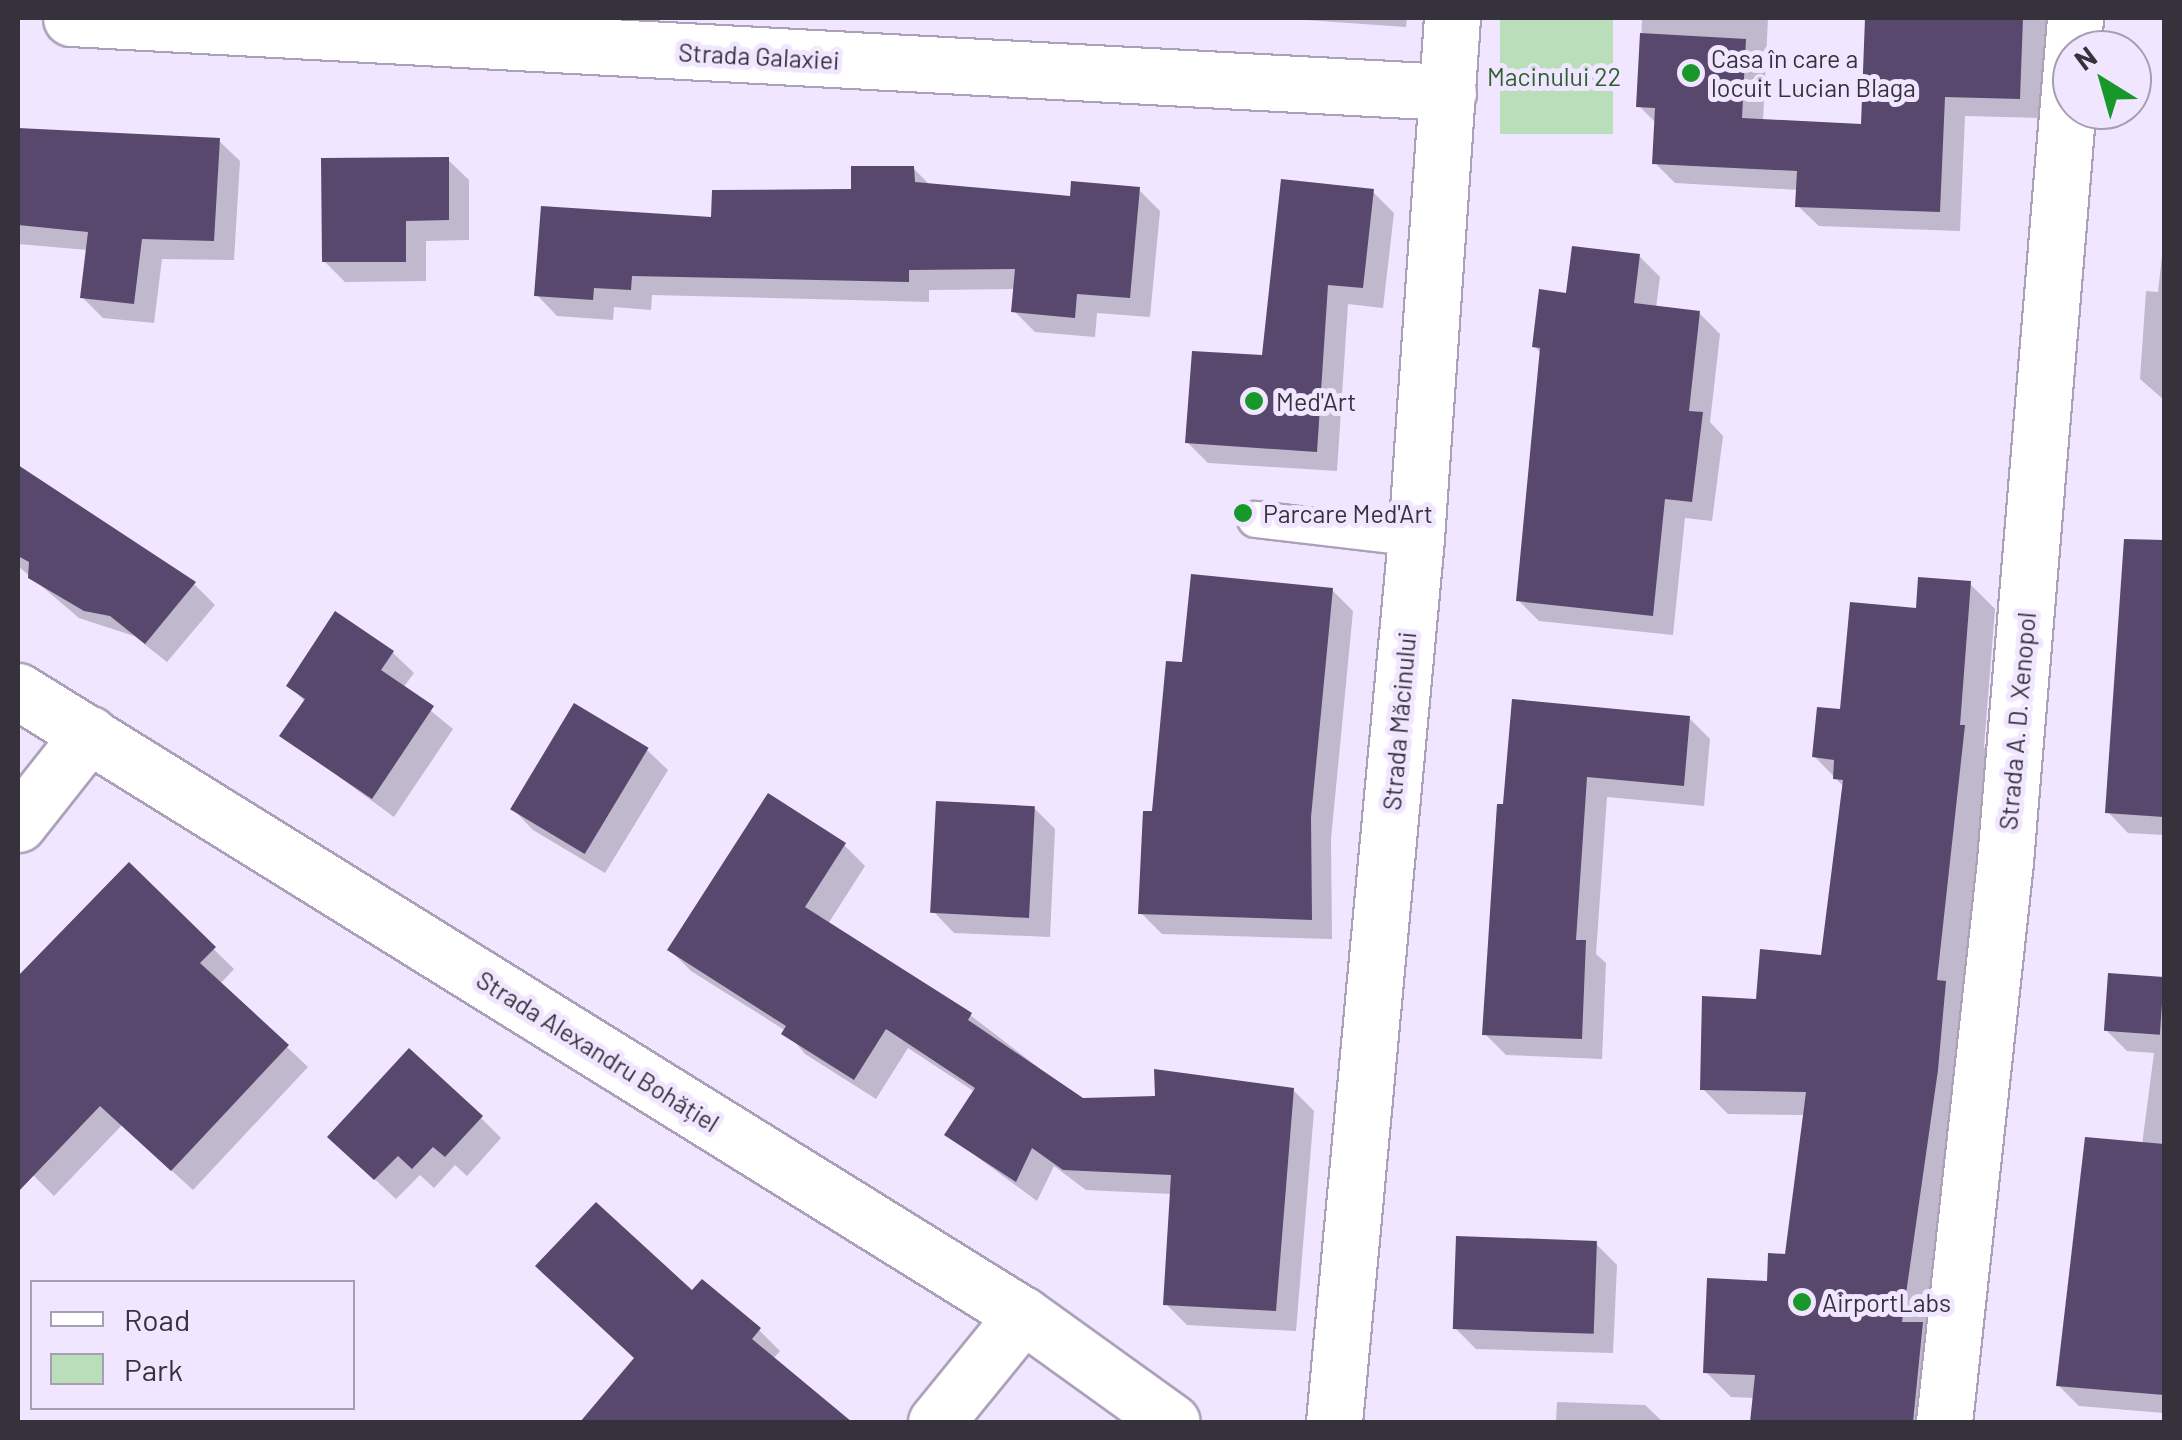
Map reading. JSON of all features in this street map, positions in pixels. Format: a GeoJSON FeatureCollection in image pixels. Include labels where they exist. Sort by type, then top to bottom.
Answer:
{"type":"FeatureCollection","features":[{"type":"Feature","properties":{"kind":"street","name":"Strada Galaxiei"},"geometry":{"type":"LineString","coordinates":[[71,18],[1448,92]]}},
{"type":"Feature","properties":{"kind":"street","name":"Strada Măcinului"},"geometry":{"type":"LineString","coordinates":[[1334,1422],[1416,538],[1452,18]]}},
{"type":"Feature","properties":{"kind":"street","name":"Strada A. D. Xenopol"},"geometry":{"type":"LineString","coordinates":[[1944,1422],[2005,860],[2074,18]]}},
{"type":"Feature","properties":{"kind":"street","name":"Strada Alexandru Bohățiel"},"geometry":{"type":"LineString","coordinates":[[18,690],[1024,1316],[1172,1422]]}},
{"type":"Feature","properties":{"kind":"street"},"geometry":{"type":"LineString","coordinates":[[18,824],[89,734]]}},
{"type":"Feature","properties":{"kind":"street"},"geometry":{"type":"LineString","coordinates":[[936,1422],[1024,1316]]}},
{"type":"Feature","properties":{"kind":"lane"},"geometry":{"type":"LineString","coordinates":[[1255,519],[1416,538]]}},
{"type":"Feature","properties":{"kind":"green space","name":"Macinului 22"},"geometry":{"type":"Polygon","coordinates":[[[1500,18],[1613,18],[1613,134],[1500,134],[1500,18]]]}},
{"type":"Feature","properties":{"kind":"building"},"geometry":{"type":"Polygon","coordinates":[[[1865,18],[2023,18],[2020,99],[1945,97],[1940,212],[1795,207],[1797,171],[1652,164],[1655,108],[1636,107],[1640,33],[1746,39],[1742,118],[1861,124],[1865,18]]]}},
{"type":"Feature","properties":{"kind":"building"},"geometry":{"type":"Polygon","coordinates":[[[18,128],[220,138],[214,241],[142,239],[134,304],[80,298],[88,232],[18,225],[18,128]]]}},
{"type":"Feature","properties":{"kind":"building"},"geometry":{"type":"Polygon","coordinates":[[[449,157],[449,220],[406,221],[406,262],[322,262],[321,158],[449,157]]]}},
{"type":"Feature","properties":{"kind":"building"},"geometry":{"type":"Polygon","coordinates":[[[851,166],[914,166],[915,182],[1070,196],[1071,181],[1140,187],[1130,298],[1077,294],[1075,318],[1011,312],[1015,269],[909,270],[909,282],[632,276],[631,290],[594,288],[593,300],[534,296],[541,206],[711,217],[712,190],[851,189],[851,166]]]}},
{"type":"Feature","properties":{"kind":"building"},"geometry":{"type":"Polygon","coordinates":[[[1281,179],[1374,189],[1363,288],[1328,285],[1317,452],[1185,443],[1192,351],[1262,355],[1281,179]]]}},
{"type":"Feature","properties":{"kind":"building"},"geometry":{"type":"Polygon","coordinates":[[[1572,246],[1640,254],[1634,303],[1700,311],[1689,411],[1703,412],[1692,502],[1665,499],[1653,616],[1516,601],[1540,348],[1532,347],[1539,289],[1566,293],[1572,246]]]}},
{"type":"Feature","properties":{"kind":"building"},"geometry":{"type":"Polygon","coordinates":[[[18,465],[196,582],[145,644],[110,616],[84,611],[28,578],[29,562],[18,556],[18,465]]]}},
{"type":"Feature","properties":{"kind":"building"},"geometry":{"type":"Polygon","coordinates":[[[2124,539],[2164,540],[2164,817],[2105,813],[2124,539]]]}},
{"type":"Feature","properties":{"kind":"building"},"geometry":{"type":"Polygon","coordinates":[[[1191,574],[1333,588],[1311,817],[1312,920],[1138,914],[1143,811],[1152,811],[1166,661],[1182,662],[1191,574]]]}},
{"type":"Feature","properties":{"kind":"building"},"geometry":{"type":"Polygon","coordinates":[[[1918,577],[1971,581],[1960,725],[1965,725],[1937,980],[1946,981],[1938,1070],[1902,1322],[1923,1322],[1913,1422],[1750,1422],[1755,1375],[1703,1373],[1707,1278],[1767,1281],[1768,1253],[1785,1254],[1806,1092],[1700,1090],[1702,996],[1756,999],[1760,949],[1821,955],[1843,780],[1833,779],[1834,760],[1812,757],[1817,707],[1840,709],[1850,602],[1916,608],[1918,577]]]}},
{"type":"Feature","properties":{"kind":"building"},"geometry":{"type":"Polygon","coordinates":[[[335,611],[394,651],[381,670],[434,706],[372,799],[279,736],[305,699],[286,686],[335,611]]]}},
{"type":"Feature","properties":{"kind":"building"},"geometry":{"type":"Polygon","coordinates":[[[1512,699],[1690,716],[1684,786],[1587,777],[1576,940],[1586,940],[1582,1039],[1482,1035],[1497,804],[1503,804],[1512,699]]]}},
{"type":"Feature","properties":{"kind":"building"},"geometry":{"type":"Polygon","coordinates":[[[574,703],[649,748],[585,854],[510,809],[574,703]]]}},
{"type":"Feature","properties":{"kind":"building"},"geometry":{"type":"Polygon","coordinates":[[[768,793],[846,843],[805,907],[972,1013],[968,1020],[1083,1098],[1155,1096],[1154,1069],[1294,1088],[1276,1311],[1163,1305],[1171,1175],[1063,1170],[1032,1148],[1016,1182],[944,1135],[975,1088],[886,1029],[854,1080],[781,1034],[786,1026],[667,950],[768,793]]]}},
{"type":"Feature","properties":{"kind":"building"},"geometry":{"type":"Polygon","coordinates":[[[936,801],[1035,806],[1029,918],[930,913],[936,801]]]}},
{"type":"Feature","properties":{"kind":"building"},"geometry":{"type":"Polygon","coordinates":[[[129,862],[216,947],[200,963],[289,1045],[171,1171],[100,1106],[18,1192],[18,976],[129,862]]]}},
{"type":"Feature","properties":{"kind":"building"},"geometry":{"type":"Polygon","coordinates":[[[2108,973],[2164,977],[2160,1035],[2104,1031],[2108,973]]]}},
{"type":"Feature","properties":{"kind":"building"},"geometry":{"type":"Polygon","coordinates":[[[409,1048],[483,1116],[445,1157],[433,1147],[412,1169],[398,1156],[374,1180],[327,1137],[409,1048]]]}},
{"type":"Feature","properties":{"kind":"building"},"geometry":{"type":"Polygon","coordinates":[[[2085,1137],[2164,1144],[2164,1395],[2056,1386],[2085,1137]]]}},
{"type":"Feature","properties":{"kind":"building"},"geometry":{"type":"Polygon","coordinates":[[[596,1202],[692,1290],[702,1279],[761,1328],[752,1339],[852,1422],[580,1422],[634,1358],[535,1266],[596,1202]]]}},
{"type":"Feature","properties":{"kind":"building"},"geometry":{"type":"Polygon","coordinates":[[[1456,1236],[1597,1241],[1594,1334],[1453,1329],[1456,1236]]]}},
{"type":"Feature","properties":{"kind":"place","name":"Casa în care a locuit Lucian Blaga"},"geometry":{"type":"Point","coordinates":[1691,73]}},
{"type":"Feature","properties":{"kind":"place","name":"Med'Art"},"geometry":{"type":"Point","coordinates":[1254,401]}},
{"type":"Feature","properties":{"kind":"place","name":"Parcare Med'Art"},"geometry":{"type":"Point","coordinates":[1243,513]}},
{"type":"Feature","properties":{"kind":"place","name":"AirportLabs"},"geometry":{"type":"Point","coordinates":[1802,1302]}}]}
